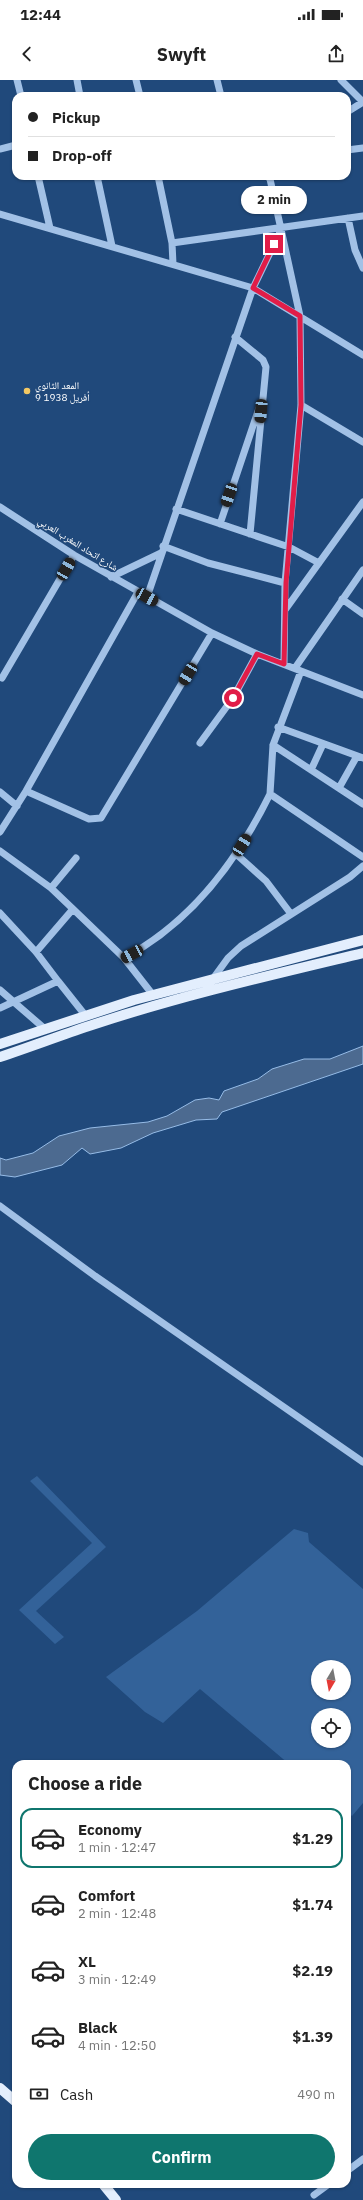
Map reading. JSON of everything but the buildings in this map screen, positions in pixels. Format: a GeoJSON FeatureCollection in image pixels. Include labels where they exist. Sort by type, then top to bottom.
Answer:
{"type":"FeatureCollection","features":[{"type":"Feature","properties":{"kind":"main road"},"geometry":{"type":"LineString","coordinates":[[0,1044],[85,1015],[154,995],[363,940]]}},
{"type":"Feature","properties":{"kind":"main road"},"geometry":{"type":"LineString","coordinates":[[0,1057],[89,1026],[140,1011],[232,985],[363,953]]}},
{"type":"Feature","properties":{"kind":"main road"},"geometry":{"type":"LineString","coordinates":[[0,2088],[12,2098]]}},
{"type":"Feature","properties":{"kind":"main road"},"geometry":{"type":"LineString","coordinates":[[106,2188],[116,2200]]}},
{"type":"Feature","properties":{"kind":"street"},"geometry":{"type":"LineString","coordinates":[[17,80],[20,92]]}},
{"type":"Feature","properties":{"kind":"street"},"geometry":{"type":"LineString","coordinates":[[77,80],[79,92]]}},
{"type":"Feature","properties":{"kind":"street"},"geometry":{"type":"LineString","coordinates":[[136,80],[139,92]]}},
{"type":"Feature","properties":{"kind":"street"},"geometry":{"type":"LineString","coordinates":[[217,80],[220,92]]}},
{"type":"Feature","properties":{"kind":"street"},"geometry":{"type":"LineString","coordinates":[[341,80],[363,102],[351,110]]}},
{"type":"Feature","properties":{"kind":"street"},"geometry":{"type":"LineString","coordinates":[[0,149],[12,146]]}},
{"type":"Feature","properties":{"kind":"street"},"geometry":{"type":"LineString","coordinates":[[351,150],[363,148]]}},
{"type":"Feature","properties":{"kind":"street"},"geometry":{"type":"LineString","coordinates":[[39,180],[50,228]]}},
{"type":"Feature","properties":{"kind":"street"},"geometry":{"type":"LineString","coordinates":[[98,180],[112,246]]}},
{"type":"Feature","properties":{"kind":"street"},"geometry":{"type":"LineString","coordinates":[[161,180],[172,243],[173,264]]}},
{"type":"Feature","properties":{"kind":"street"},"geometry":{"type":"LineString","coordinates":[[271,180],[300,316],[301,405],[286,583],[284,664]]}},
{"type":"Feature","properties":{"kind":"street"},"geometry":{"type":"LineString","coordinates":[[0,214],[253,288],[363,355]]}},
{"type":"Feature","properties":{"kind":"street"},"geometry":{"type":"LineString","coordinates":[[172,243],[363,216]]}},
{"type":"Feature","properties":{"kind":"street"},"geometry":{"type":"LineString","coordinates":[[348,218],[355,250],[363,268]]}},
{"type":"Feature","properties":{"kind":"street"},"geometry":{"type":"LineString","coordinates":[[147,597],[235,337],[253,288],[282,228]]}},
{"type":"Feature","properties":{"kind":"street"},"geometry":{"type":"LineString","coordinates":[[235,337],[265,364],[250,534]]}},
{"type":"Feature","properties":{"kind":"street"},"geometry":{"type":"LineString","coordinates":[[220,524],[263,396]]}},
{"type":"Feature","properties":{"kind":"street"},"geometry":{"type":"LineString","coordinates":[[301,405],[363,442]]}},
{"type":"Feature","properties":{"kind":"street"},"geometry":{"type":"LineString","coordinates":[[285,610],[363,502]]}},
{"type":"Feature","properties":{"kind":"street","name":"شارع اتحاد المغرب العربي"},"geometry":{"type":"LineString","coordinates":[[0,506],[74,555],[212,633],[257,654],[363,695]]}},
{"type":"Feature","properties":{"kind":"street"},"geometry":{"type":"LineString","coordinates":[[176,509],[289,547],[319,563]]}},
{"type":"Feature","properties":{"kind":"street"},"geometry":{"type":"LineString","coordinates":[[111,577],[162,550],[286,583]]}},
{"type":"Feature","properties":{"kind":"street"},"geometry":{"type":"LineString","coordinates":[[2,678],[74,555]]}},
{"type":"Feature","properties":{"kind":"street"},"geometry":{"type":"LineString","coordinates":[[124,958],[158,937],[212,888],[254,826],[270,794],[273,745],[298,670],[342,599],[363,570]]}},
{"type":"Feature","properties":{"kind":"street"},"geometry":{"type":"LineString","coordinates":[[0,832],[26,791],[138,592]]}},
{"type":"Feature","properties":{"kind":"street"},"geometry":{"type":"LineString","coordinates":[[342,599],[363,614]]}},
{"type":"Feature","properties":{"kind":"street"},"geometry":{"type":"LineString","coordinates":[[26,791],[89,819],[101,818],[212,633]]}},
{"type":"Feature","properties":{"kind":"street"},"geometry":{"type":"LineString","coordinates":[[200,743],[237,693],[257,654]]}},
{"type":"Feature","properties":{"kind":"street"},"geometry":{"type":"LineString","coordinates":[[278,727],[360,757],[339,788]]}},
{"type":"Feature","properties":{"kind":"street"},"geometry":{"type":"LineString","coordinates":[[311,770],[323,744]]}},
{"type":"Feature","properties":{"kind":"street"},"geometry":{"type":"LineString","coordinates":[[273,745],[363,804]]}},
{"type":"Feature","properties":{"kind":"street"},"geometry":{"type":"LineString","coordinates":[[0,792],[17,806]]}},
{"type":"Feature","properties":{"kind":"street"},"geometry":{"type":"LineString","coordinates":[[270,794],[363,857]]}},
{"type":"Feature","properties":{"kind":"street"},"geometry":{"type":"LineString","coordinates":[[0,851],[52,888],[124,958],[154,995]]}},
{"type":"Feature","properties":{"kind":"street"},"geometry":{"type":"LineString","coordinates":[[236,854],[266,881],[291,914]]}},
{"type":"Feature","properties":{"kind":"street"},"geometry":{"type":"LineString","coordinates":[[52,888],[76,858]]}},
{"type":"Feature","properties":{"kind":"street"},"geometry":{"type":"LineString","coordinates":[[212,980],[228,958],[241,946],[350,877],[363,866]]}},
{"type":"Feature","properties":{"kind":"street"},"geometry":{"type":"LineString","coordinates":[[36,952],[73,909]]}},
{"type":"Feature","properties":{"kind":"street"},"geometry":{"type":"LineString","coordinates":[[0,913],[36,952],[85,1015]]}},
{"type":"Feature","properties":{"kind":"street"},"geometry":{"type":"LineString","coordinates":[[0,1008],[58,981]]}},
{"type":"Feature","properties":{"kind":"street"},"geometry":{"type":"LineString","coordinates":[[0,990],[45,1029]]}},
{"type":"Feature","properties":{"kind":"street"},"geometry":{"type":"LineString","coordinates":[[0,1206],[95,1276],[363,1462]]}},
{"type":"Feature","properties":{"kind":"street"},"geometry":{"type":"LineString","coordinates":[[351,2167],[363,2159]]}},
{"type":"Feature","properties":{"kind":"street"},"geometry":{"type":"LineString","coordinates":[[314,2195],[324,2188]]}},
{"type":"Feature","properties":{"kind":"shaded area"},"geometry":{"type":"Polygon","coordinates":[[[363,1046],[363,1064],[222,1112],[217,1119],[196,1120],[153,1133],[121,1148],[90,1154],[82,1148],[62,1165],[15,1177],[0,1175],[0,1158],[6,1160],[33,1153],[59,1136],[90,1128],[148,1122],[167,1116],[195,1100],[209,1098],[219,1100],[224,1091],[258,1079],[272,1069],[304,1059],[330,1059],[363,1046]]]}},
{"type":"Feature","properties":{"kind":"shaded area"},"geometry":{"type":"Polygon","coordinates":[[[37,1476],[106,1547],[36,1611],[64,1637],[55,1644],[19,1610],[92,1543],[30,1481],[37,1476]]]}},
{"type":"Feature","properties":{"kind":"shaded area"},"geometry":{"type":"Polygon","coordinates":[[[294,1529],[308,1533],[309,1542],[363,1589],[363,1803],[352,1816],[351,1760],[284,1760],[200,1689],[163,1723],[145,1712],[106,1677],[197,1611],[294,1529]]]}},
{"type":"Feature","properties":{"kind":"place","name":"المعد الثانوي 9 أفريل 1938"},"geometry":{"type":"Point","coordinates":[27,391]}},
{"type":"Feature","properties":{"kind":"route"},"geometry":{"type":"LineString","coordinates":[[233,698],[240,688],[257,654],[284,664],[286,583],[301,405],[300,316],[253,288],[274,244]]}}]}
